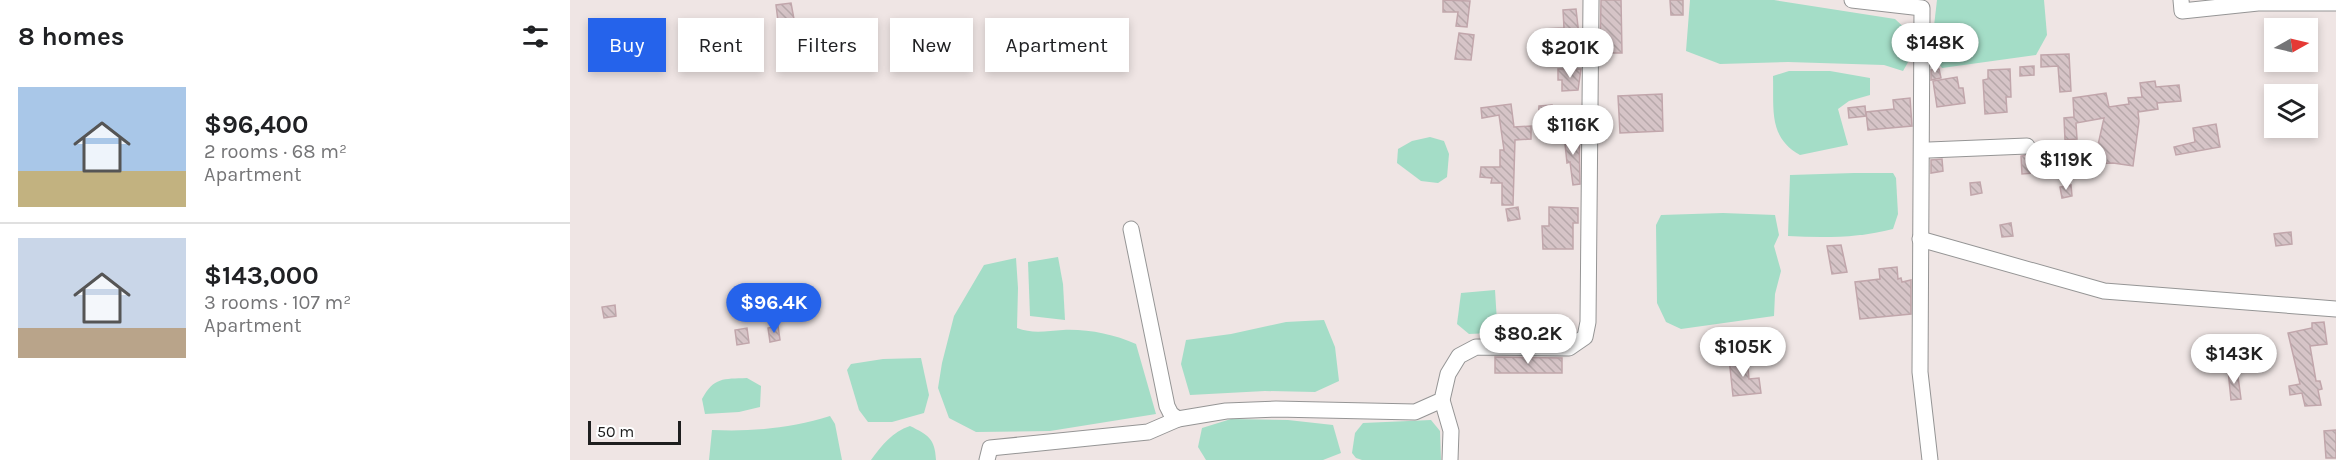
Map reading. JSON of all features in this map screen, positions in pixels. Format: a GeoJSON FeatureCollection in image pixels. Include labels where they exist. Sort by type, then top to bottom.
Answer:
{"type":"FeatureCollection","features":[{"type":"Feature","properties":{"kind":"street"},"geometry":{"type":"LineString","coordinates":[[1450,460],[1451,431],[1442,400],[1448,374],[1459,356],[1476,347],[1569,348],[1585,338],[1588,322],[1591,0]]}},
{"type":"Feature","properties":{"kind":"street"},"geometry":{"type":"LineString","coordinates":[[1852,0],[1923,4],[1920,372],[1930,460]]}},
{"type":"Feature","properties":{"kind":"street"},"geometry":{"type":"LineString","coordinates":[[2181,0],[2182,11],[2258,3],[2336,3]]}},
{"type":"Feature","properties":{"kind":"street"},"geometry":{"type":"LineString","coordinates":[[1929,150],[2027,146]]}},
{"type":"Feature","properties":{"kind":"street"},"geometry":{"type":"LineString","coordinates":[[1131,229],[1167,405],[1171,414],[1178,418]]}},
{"type":"Feature","properties":{"kind":"street"},"geometry":{"type":"LineString","coordinates":[[1920,239],[2103,291],[2336,309]]}},
{"type":"Feature","properties":{"kind":"street"},"geometry":{"type":"LineString","coordinates":[[987,460],[990,448],[1148,432],[1178,418],[1226,411],[1276,409],[1415,412],[1442,400]]}},
{"type":"Feature","properties":{"kind":"shaded area"},"geometry":{"type":"Polygon","coordinates":[[[1690,0],[1774,0],[1895,19],[1909,32],[1911,57],[1903,71],[1884,65],[1788,62],[1720,64],[1686,51],[1690,0]]]}},
{"type":"Feature","properties":{"kind":"shaded area"},"geometry":{"type":"Polygon","coordinates":[[[1937,0],[2044,0],[2047,35],[2036,55],[1942,68],[1931,52],[1937,0]]]}},
{"type":"Feature","properties":{"kind":"shaded area"},"geometry":{"type":"Polygon","coordinates":[[[1789,71],[1830,71],[1870,78],[1870,95],[1849,101],[1838,109],[1848,145],[1800,155],[1782,140],[1775,121],[1773,76],[1789,71]]]}},
{"type":"Feature","properties":{"kind":"shaded area"},"geometry":{"type":"Polygon","coordinates":[[[1430,137],[1444,141],[1449,154],[1447,177],[1438,183],[1421,181],[1397,163],[1398,149],[1412,141],[1430,137]]]}},
{"type":"Feature","properties":{"kind":"shaded area"},"geometry":{"type":"Polygon","coordinates":[[[1893,173],[1896,178],[1898,214],[1893,229],[1841,237],[1788,236],[1790,175],[1893,173]]]}},
{"type":"Feature","properties":{"kind":"shaded area"},"geometry":{"type":"Polygon","coordinates":[[[1723,213],[1775,215],[1779,235],[1774,246],[1781,271],[1775,294],[1774,316],[1681,329],[1666,322],[1657,303],[1656,225],[1661,215],[1723,213]]]}},
{"type":"Feature","properties":{"kind":"shaded area"},"geometry":{"type":"Polygon","coordinates":[[[1058,257],[1063,284],[1065,320],[1030,316],[1028,262],[1058,257]]]}},
{"type":"Feature","properties":{"kind":"shaded area"},"geometry":{"type":"Polygon","coordinates":[[[1016,258],[1017,328],[1034,332],[1091,331],[1136,344],[1156,414],[1050,431],[976,432],[949,418],[938,388],[954,316],[984,265],[1016,258]]]}},
{"type":"Feature","properties":{"kind":"shaded area"},"geometry":{"type":"Polygon","coordinates":[[[1495,290],[1497,322],[1491,333],[1469,334],[1457,324],[1461,293],[1495,290]]]}},
{"type":"Feature","properties":{"kind":"shaded area"},"geometry":{"type":"Polygon","coordinates":[[[1324,320],[1335,347],[1339,381],[1315,392],[1265,391],[1190,395],[1181,364],[1186,340],[1231,334],[1286,322],[1324,320]]]}},
{"type":"Feature","properties":{"kind":"shaded area"},"geometry":{"type":"Polygon","coordinates":[[[921,358],[929,395],[924,413],[892,422],[868,422],[859,410],[847,370],[851,364],[883,359],[921,358]]]}},
{"type":"Feature","properties":{"kind":"shaded area"},"geometry":{"type":"Polygon","coordinates":[[[747,378],[761,386],[760,407],[739,412],[705,414],[702,399],[715,383],[725,379],[747,378]]]}},
{"type":"Feature","properties":{"kind":"shaded area"},"geometry":{"type":"Polygon","coordinates":[[[830,416],[835,424],[842,460],[709,460],[712,430],[772,428],[801,424],[830,416]]]}},
{"type":"Feature","properties":{"kind":"shaded area"},"geometry":{"type":"Polygon","coordinates":[[[1231,419],[1288,420],[1333,425],[1341,453],[1323,460],[1206,460],[1198,447],[1202,428],[1231,419]]]}},
{"type":"Feature","properties":{"kind":"shaded area"},"geometry":{"type":"Polygon","coordinates":[[[1431,420],[1440,431],[1441,460],[1362,460],[1356,458],[1352,453],[1355,433],[1363,423],[1431,420]]]}},
{"type":"Feature","properties":{"kind":"shaded area"},"geometry":{"type":"Polygon","coordinates":[[[910,426],[929,438],[934,447],[936,460],[871,460],[893,435],[910,426]]]}},
{"type":"Feature","properties":{"kind":"building"},"geometry":{"type":"Polygon","coordinates":[[[1443,0],[1470,1],[1467,27],[1456,26],[1458,12],[1443,12],[1443,0]]]}},
{"type":"Feature","properties":{"kind":"building"},"geometry":{"type":"Polygon","coordinates":[[[1601,0],[1621,0],[1622,53],[1600,53],[1601,0]]]}},
{"type":"Feature","properties":{"kind":"building"},"geometry":{"type":"Polygon","coordinates":[[[1670,0],[1683,0],[1683,15],[1671,15],[1670,0]]]}},
{"type":"Feature","properties":{"kind":"building"},"geometry":{"type":"Polygon","coordinates":[[[791,3],[794,18],[778,18],[776,5],[791,3]]]}},
{"type":"Feature","properties":{"kind":"building"},"geometry":{"type":"Polygon","coordinates":[[[1576,9],[1580,44],[1559,48],[1559,58],[1544,58],[1543,29],[1564,28],[1563,10],[1576,9]]]}},
{"type":"Feature","properties":{"kind":"building"},"geometry":{"type":"Polygon","coordinates":[[[1459,33],[1474,35],[1471,60],[1455,59],[1459,33]]]}},
{"type":"Feature","properties":{"kind":"building"},"geometry":{"type":"Polygon","coordinates":[[[2069,54],[2071,91],[2060,92],[2058,66],[2041,67],[2041,55],[2069,54]]]}},
{"type":"Feature","properties":{"kind":"building"},"geometry":{"type":"Polygon","coordinates":[[[2034,66],[2034,75],[2020,76],[2020,67],[2034,66]]]}},
{"type":"Feature","properties":{"kind":"building"},"geometry":{"type":"Polygon","coordinates":[[[1558,69],[1581,69],[1578,90],[1562,91],[1562,80],[1558,80],[1558,69]]]}},
{"type":"Feature","properties":{"kind":"building"},"geometry":{"type":"Polygon","coordinates":[[[1939,69],[1941,78],[1931,80],[1931,70],[1939,69]]]}},
{"type":"Feature","properties":{"kind":"building"},"geometry":{"type":"Polygon","coordinates":[[[2010,69],[2011,97],[2006,97],[2007,112],[1985,114],[1983,80],[1988,79],[1988,70],[2010,69]]]}},
{"type":"Feature","properties":{"kind":"building"},"geometry":{"type":"Polygon","coordinates":[[[1957,77],[1959,88],[1963,88],[1965,103],[1937,107],[1933,81],[1957,77]]]}},
{"type":"Feature","properties":{"kind":"building"},"geometry":{"type":"Polygon","coordinates":[[[2155,81],[2156,87],[2179,85],[2181,101],[2157,103],[2158,109],[2138,112],[2139,121],[2133,166],[2113,163],[2093,164],[2093,154],[2096,154],[2104,118],[2076,123],[2077,139],[2065,140],[2064,118],[2074,117],[2073,98],[2106,93],[2109,107],[2129,104],[2128,98],[2142,97],[2140,83],[2155,81]]]}},
{"type":"Feature","properties":{"kind":"building"},"geometry":{"type":"Polygon","coordinates":[[[1662,94],[1663,131],[1620,133],[1618,96],[1662,94]]]}},
{"type":"Feature","properties":{"kind":"building"},"geometry":{"type":"Polygon","coordinates":[[[1910,98],[1912,126],[1868,130],[1866,112],[1894,109],[1893,100],[1910,98]]]}},
{"type":"Feature","properties":{"kind":"building"},"geometry":{"type":"Polygon","coordinates":[[[1511,104],[1514,127],[1531,126],[1531,139],[1515,140],[1513,205],[1502,205],[1502,183],[1491,183],[1492,178],[1480,177],[1481,167],[1500,167],[1500,150],[1504,150],[1499,115],[1482,118],[1481,108],[1511,104]]]}},
{"type":"Feature","properties":{"kind":"building"},"geometry":{"type":"Polygon","coordinates":[[[1552,105],[1554,126],[1538,128],[1539,106],[1552,105]]]}},
{"type":"Feature","properties":{"kind":"building"},"geometry":{"type":"Polygon","coordinates":[[[1865,106],[1866,116],[1849,118],[1848,108],[1865,106]]]}},
{"type":"Feature","properties":{"kind":"building"},"geometry":{"type":"Polygon","coordinates":[[[2216,124],[2220,147],[2176,155],[2174,147],[2195,142],[2193,128],[2216,124]]]}},
{"type":"Feature","properties":{"kind":"building"},"geometry":{"type":"Polygon","coordinates":[[[1579,133],[1580,184],[1573,185],[1570,162],[1567,163],[1564,134],[1579,133]]]}},
{"type":"Feature","properties":{"kind":"building"},"geometry":{"type":"Polygon","coordinates":[[[2033,153],[2035,173],[2022,174],[2021,156],[2033,153]]]}},
{"type":"Feature","properties":{"kind":"building"},"geometry":{"type":"Polygon","coordinates":[[[1942,159],[1943,171],[1931,173],[1931,160],[1942,159]]]}},
{"type":"Feature","properties":{"kind":"building"},"geometry":{"type":"Polygon","coordinates":[[[1980,182],[1982,193],[1971,195],[1970,183],[1980,182]]]}},
{"type":"Feature","properties":{"kind":"building"},"geometry":{"type":"Polygon","coordinates":[[[2071,185],[2072,196],[2062,198],[2060,187],[2071,185]]]}},
{"type":"Feature","properties":{"kind":"building"},"geometry":{"type":"Polygon","coordinates":[[[1518,207],[1520,219],[1508,221],[1506,209],[1518,207]]]}},
{"type":"Feature","properties":{"kind":"building"},"geometry":{"type":"Polygon","coordinates":[[[1549,207],[1578,208],[1578,223],[1573,223],[1573,249],[1543,249],[1542,226],[1549,226],[1549,207]]]}},
{"type":"Feature","properties":{"kind":"building"},"geometry":{"type":"Polygon","coordinates":[[[2011,223],[2013,236],[2002,237],[2000,225],[2011,223]]]}},
{"type":"Feature","properties":{"kind":"building"},"geometry":{"type":"Polygon","coordinates":[[[2291,232],[2292,244],[2276,246],[2274,234],[2291,232]]]}},
{"type":"Feature","properties":{"kind":"building"},"geometry":{"type":"Polygon","coordinates":[[[1841,245],[1847,272],[1832,274],[1827,246],[1841,245]]]}},
{"type":"Feature","properties":{"kind":"building"},"geometry":{"type":"Polygon","coordinates":[[[1897,267],[1898,279],[1901,278],[1902,282],[1911,280],[1911,314],[1860,319],[1855,282],[1880,279],[1879,269],[1897,267]]]}},
{"type":"Feature","properties":{"kind":"building"},"geometry":{"type":"Polygon","coordinates":[[[615,305],[616,316],[604,318],[602,307],[615,305]]]}},
{"type":"Feature","properties":{"kind":"building"},"geometry":{"type":"Polygon","coordinates":[[[2324,322],[2327,344],[2310,346],[2316,381],[2320,381],[2322,389],[2318,390],[2321,405],[2305,406],[2302,393],[2290,395],[2289,386],[2300,384],[2288,333],[2312,328],[2312,323],[2324,322]]]}},
{"type":"Feature","properties":{"kind":"building"},"geometry":{"type":"Polygon","coordinates":[[[778,326],[780,340],[770,342],[768,328],[778,326]]]}},
{"type":"Feature","properties":{"kind":"building"},"geometry":{"type":"Polygon","coordinates":[[[747,328],[749,343],[737,345],[735,330],[747,328]]]}},
{"type":"Feature","properties":{"kind":"building"},"geometry":{"type":"Polygon","coordinates":[[[1747,356],[1749,379],[1759,378],[1761,393],[1733,396],[1729,358],[1747,356]]]}},
{"type":"Feature","properties":{"kind":"building"},"geometry":{"type":"Polygon","coordinates":[[[1495,357],[1562,358],[1562,373],[1495,373],[1495,357]]]}},
{"type":"Feature","properties":{"kind":"building"},"geometry":{"type":"Polygon","coordinates":[[[2237,369],[2241,399],[2231,400],[2228,370],[2237,369]]]}},
{"type":"Feature","properties":{"kind":"building"},"geometry":{"type":"Polygon","coordinates":[[[2336,430],[2336,458],[2326,458],[2324,431],[2336,430]]]}}]}
